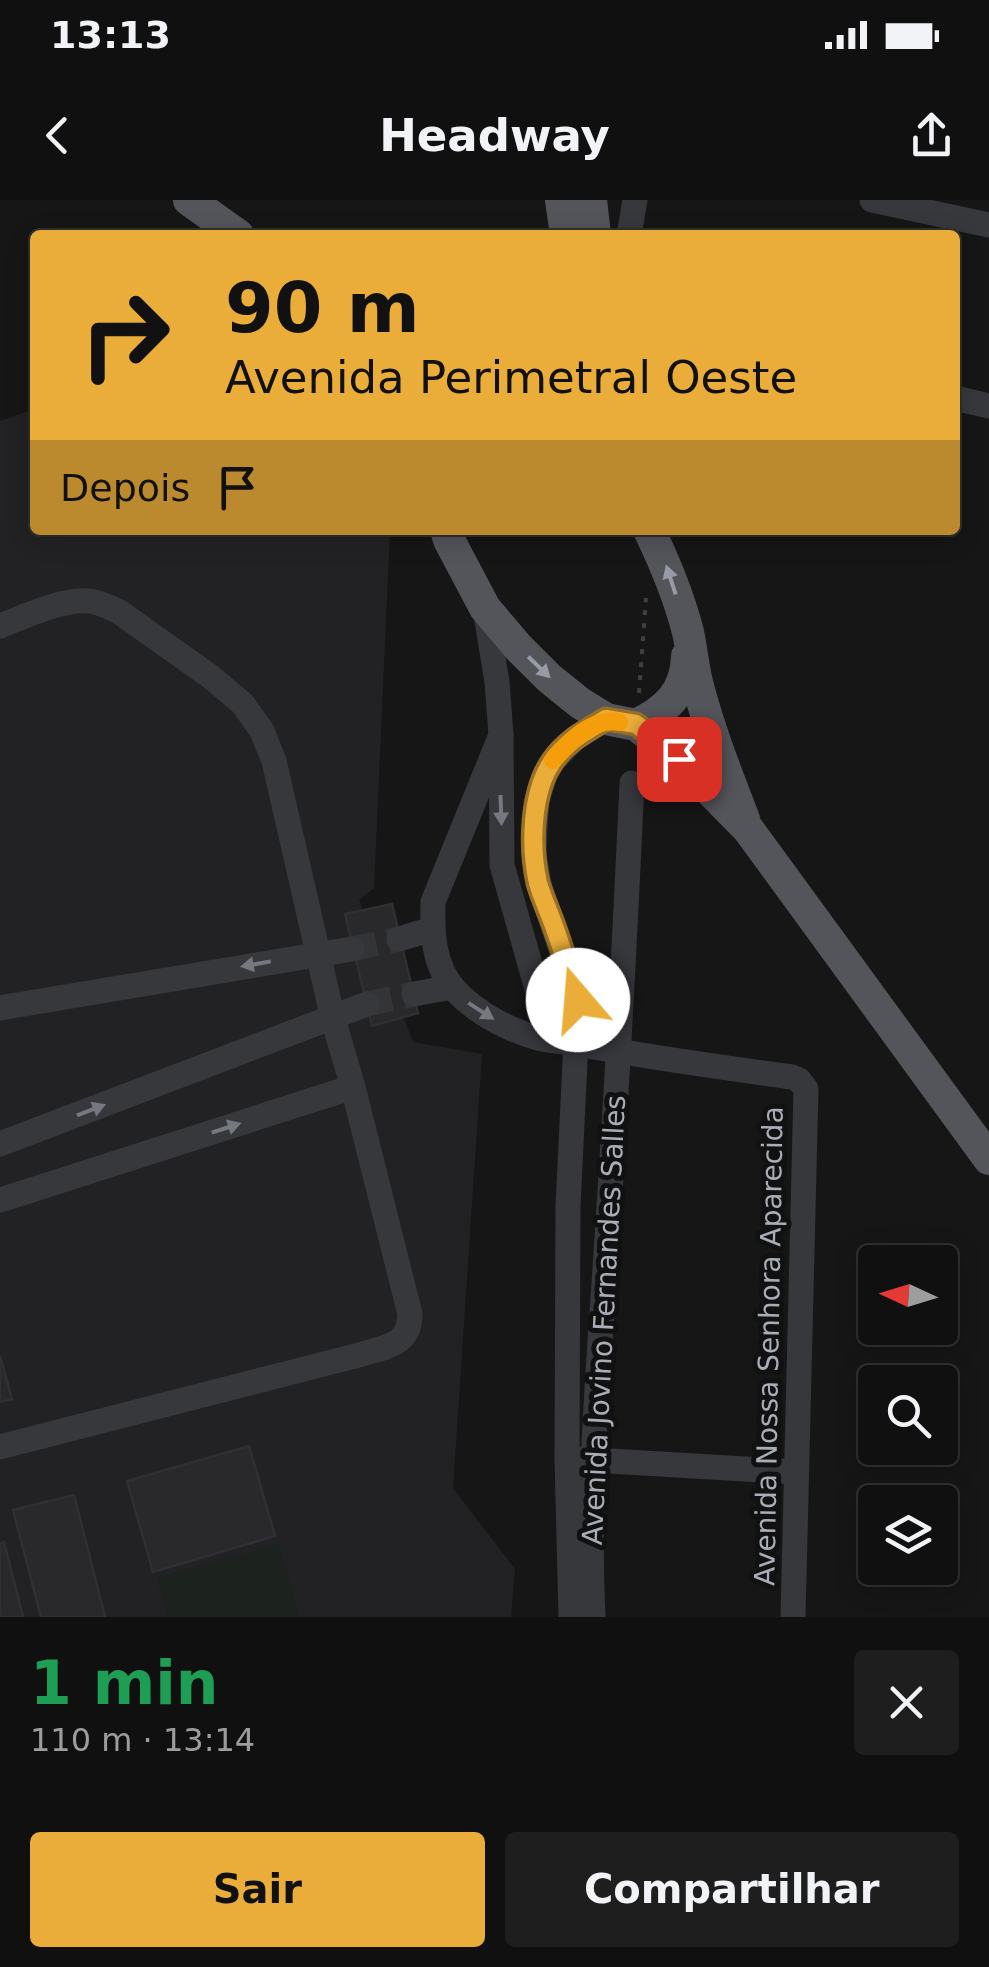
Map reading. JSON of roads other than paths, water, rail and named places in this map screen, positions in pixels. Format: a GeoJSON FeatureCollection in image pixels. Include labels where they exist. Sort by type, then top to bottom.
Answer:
{"type":"FeatureCollection","features":[{"type":"Feature","properties":{"kind":"main road"},"geometry":{"type":"LineString","coordinates":[[190,200],[231,230]]}},
{"type":"Feature","properties":{"kind":"main road"},"geometry":{"type":"LineString","coordinates":[[561,200],[565,230]]}},
{"type":"Feature","properties":{"kind":"main road"},"geometry":{"type":"LineString","coordinates":[[591,200],[594,230]]}},
{"type":"Feature","properties":{"kind":"main road"},"geometry":{"type":"LineString","coordinates":[[449,535],[485,608],[549,678],[580,703],[621,722],[679,759],[748,829],[989,1159]]}},
{"type":"Feature","properties":{"kind":"main road"},"geometry":{"type":"LineString","coordinates":[[652,535],[666,563],[688,632],[707,721],[748,829]]}},
{"type":"Feature","properties":{"kind":"main road"},"geometry":{"type":"LineString","coordinates":[[621,722],[653,717],[675,699],[687,664],[688,632]]}},
{"type":"Feature","properties":{"kind":"street"},"geometry":{"type":"LineString","coordinates":[[631,230],[635,200]]}},
{"type":"Feature","properties":{"kind":"street"},"geometry":{"type":"LineString","coordinates":[[872,200],[989,225]]}},
{"type":"Feature","properties":{"kind":"street"},"geometry":{"type":"LineString","coordinates":[[960,399],[989,406]]}},
{"type":"Feature","properties":{"kind":"street"},"geometry":{"type":"LineString","coordinates":[[0,626],[74,602],[90,600],[104,605],[211,677],[243,704],[262,731],[274,760],[333,1018],[410,1314],[405,1336],[359,1355],[0,1447]]}},
{"type":"Feature","properties":{"kind":"street"},"geometry":{"type":"LineString","coordinates":[[485,608],[501,735],[502,866],[538,996],[574,1043]]}},
{"type":"Feature","properties":{"kind":"street","name":"Avenida Jovino Fernandes Salles"},"geometry":{"type":"LineString","coordinates":[[593,1617],[580,1460],[568,1206],[578,1000],[538,884],[534,854],[536,813],[545,774],[554,760],[576,738],[621,722]]}},
{"type":"Feature","properties":{"kind":"street"},"geometry":{"type":"LineString","coordinates":[[501,735],[433,902],[432,929],[438,960],[452,986],[474,1008],[506,1026],[541,1039],[620,1053]]}},
{"type":"Feature","properties":{"kind":"street","name":"Avenida Jovino Fernandes Salles"},"geometry":{"type":"LineString","coordinates":[[571,1617],[580,1460],[620,1053],[632,783]]}},
{"type":"Feature","properties":{"kind":"street"},"geometry":{"type":"LineString","coordinates":[[399,938],[432,929]]}},
{"type":"Feature","properties":{"kind":"street"},"geometry":{"type":"LineString","coordinates":[[0,1008],[352,949]]}},
{"type":"Feature","properties":{"kind":"street"},"geometry":{"type":"LineString","coordinates":[[414,994],[452,986]]}},
{"type":"Feature","properties":{"kind":"street"},"geometry":{"type":"LineString","coordinates":[[0,1144],[366,1004]]}},
{"type":"Feature","properties":{"kind":"street","name":"Avenida Nossa Senhora Aparecida"},"geometry":{"type":"LineString","coordinates":[[620,1053],[792,1077],[806,1089],[793,1617]]}},
{"type":"Feature","properties":{"kind":"street"},"geometry":{"type":"LineString","coordinates":[[0,1200],[352,1087]]}},
{"type":"Feature","properties":{"kind":"street"},"geometry":{"type":"LineString","coordinates":[[580,1460],[796,1472]]}},
{"type":"Feature","properties":{"kind":"tunnel"},"geometry":{"type":"LineString","coordinates":[[352,949],[399,939]]}},
{"type":"Feature","properties":{"kind":"tunnel"},"geometry":{"type":"LineString","coordinates":[[367,1004],[414,994]]}}]}
